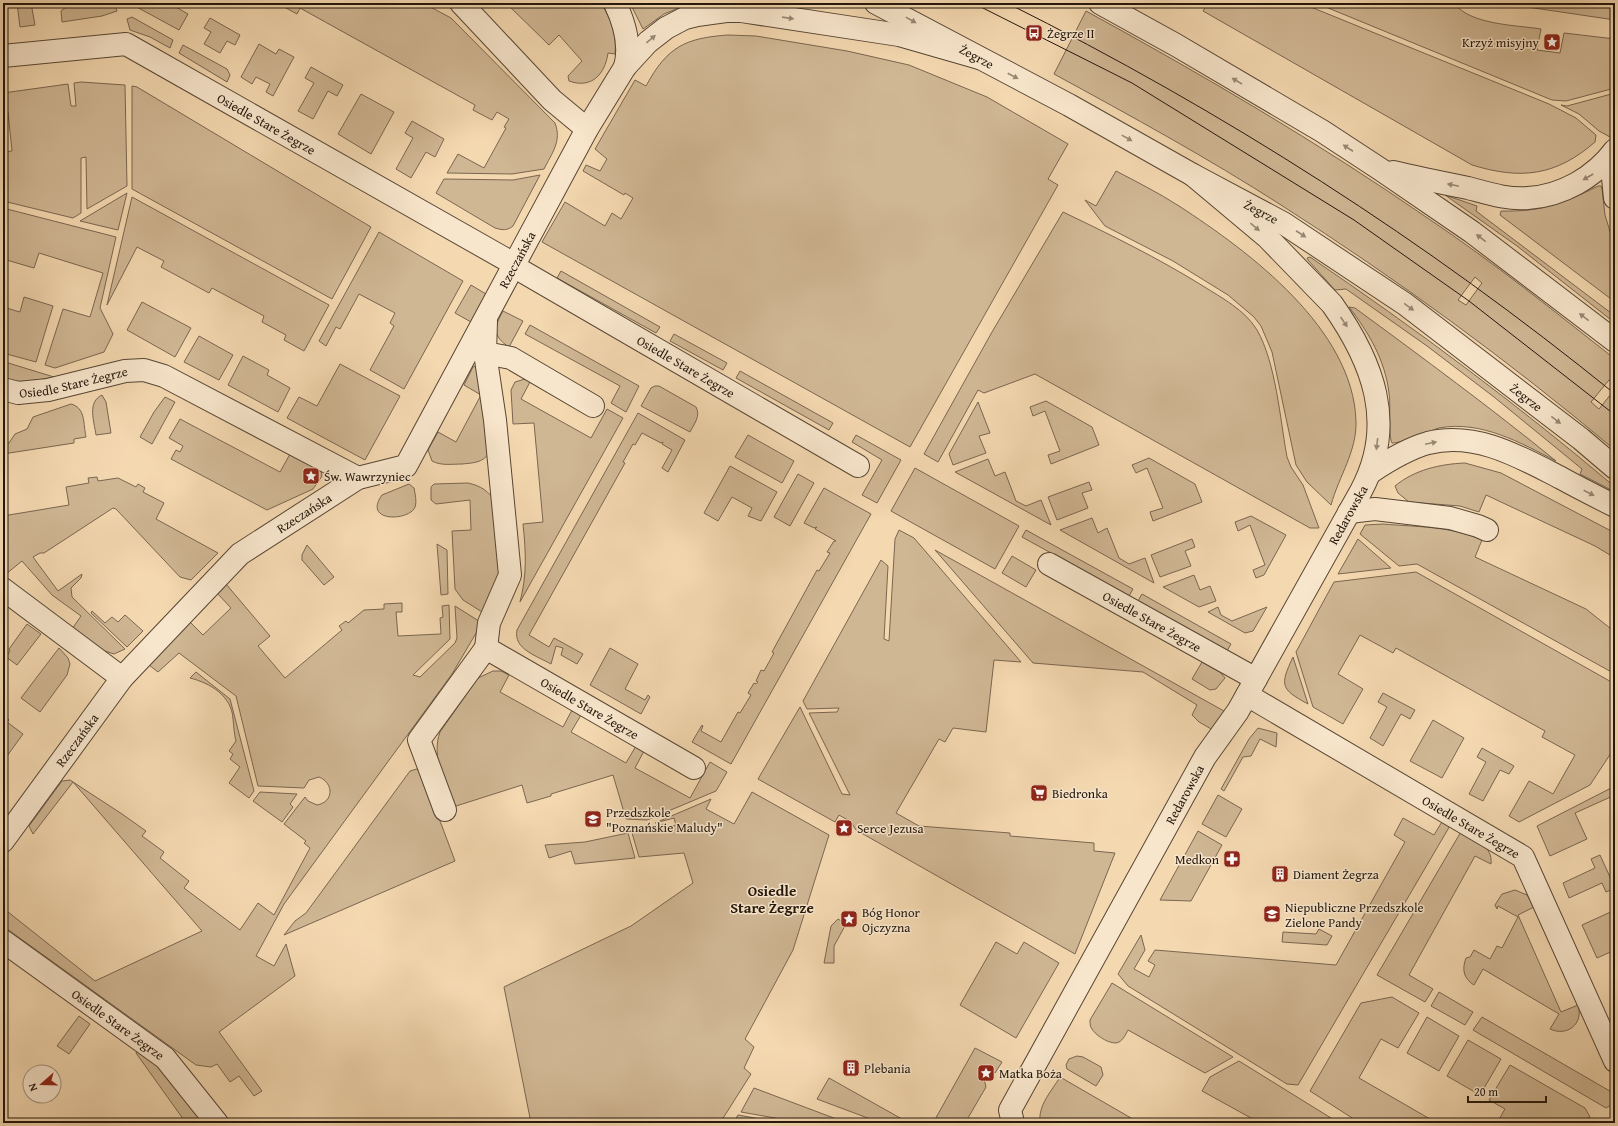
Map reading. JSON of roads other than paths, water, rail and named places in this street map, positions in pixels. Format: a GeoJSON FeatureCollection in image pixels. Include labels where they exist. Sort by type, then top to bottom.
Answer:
{"type":"FeatureCollection","features":[{"type":"Feature","properties":{"kind":"street"},"geometry":{"type":"LineString","coordinates":[[461,3],[552,100],[587,129]]}},
{"type":"Feature","properties":{"kind":"street"},"geometry":{"type":"LineString","coordinates":[[615,3],[628,41],[628,57],[625,68]]}},
{"type":"Feature","properties":{"kind":"street","name":"Żegrze"},"geometry":{"type":"LineString","coordinates":[[876,3],[1069,105],[1193,175],[1283,223],[1368,278],[1468,350],[1581,439],[1615,468]]}},
{"type":"Feature","properties":{"kind":"street"},"geometry":{"type":"LineString","coordinates":[[1100,3],[1195,56],[1322,131],[1380,169],[1472,232],[1615,341]]}},
{"type":"Feature","properties":{"kind":"street"},"geometry":{"type":"LineString","coordinates":[[625,68],[648,42],[677,22],[697,15],[726,11],[785,17],[899,35],[979,58]]}},
{"type":"Feature","properties":{"kind":"street","name":"Osiedle Stare Żegrze"},"geometry":{"type":"LineString","coordinates":[[3,56],[126,44],[514,265],[858,466]]}},
{"type":"Feature","properties":{"kind":"street","name":"Rzeczańska"},"geometry":{"type":"LineString","coordinates":[[3,840],[122,678],[240,554],[358,478],[406,466],[587,129],[625,68]]}},
{"type":"Feature","properties":{"kind":"street"},"geometry":{"type":"LineString","coordinates":[[1380,169],[1497,195],[1527,198],[1560,190],[1586,178],[1601,167],[1615,150]]}},
{"type":"Feature","properties":{"kind":"street"},"geometry":{"type":"LineString","coordinates":[[1615,154],[1613,178],[1615,198]]}},
{"type":"Feature","properties":{"kind":"street"},"geometry":{"type":"LineString","coordinates":[[1193,175],[1267,237],[1332,304],[1350,331],[1368,366],[1377,401],[1378,437],[1371,472]]}},
{"type":"Feature","properties":{"kind":"street"},"geometry":{"type":"LineString","coordinates":[[445,810],[419,740],[486,648],[489,623],[510,575],[495,420],[485,354],[486,317]]}},
{"type":"Feature","properties":{"kind":"street"},"geometry":{"type":"LineString","coordinates":[[485,354],[511,358],[593,406]]}},
{"type":"Feature","properties":{"kind":"street","name":"Osiedle Stare Żegrze"},"geometry":{"type":"LineString","coordinates":[[3,389],[18,392],[48,390],[125,371],[144,370],[164,376],[358,478]]}},
{"type":"Feature","properties":{"kind":"street"},"geometry":{"type":"LineString","coordinates":[[1371,472],[1398,455],[1416,447],[1443,441],[1469,441],[1482,443],[1513,454],[1615,506]]}},
{"type":"Feature","properties":{"kind":"street","name":"Redarowska"},"geometry":{"type":"LineString","coordinates":[[1008,1119],[1205,758],[1238,712],[1371,472]]}},
{"type":"Feature","properties":{"kind":"street"},"geometry":{"type":"LineString","coordinates":[[1349,512],[1375,509],[1450,518],[1487,530]]}},
{"type":"Feature","properties":{"kind":"street","name":"Osiedle Stare Żegrze"},"geometry":{"type":"LineString","coordinates":[[1049,564],[1251,687],[1523,857],[1615,1060]]}},
{"type":"Feature","properties":{"kind":"street"},"geometry":{"type":"LineString","coordinates":[[3,589],[122,678]]}},
{"type":"Feature","properties":{"kind":"street","name":"Osiedle Stare Żegrze"},"geometry":{"type":"LineString","coordinates":[[486,648],[694,768]]}},
{"type":"Feature","properties":{"kind":"street","name":"Osiedle Stare Żegrze"},"geometry":{"type":"LineString","coordinates":[[3,941],[165,1058],[217,1123]]}},
{"type":"Feature","properties":{"kind":"tram line"},"geometry":{"type":"LineString","coordinates":[[973,3],[1132,83],[1354,220],[1469,301],[1615,415]]}},
{"type":"Feature","properties":{"kind":"tram line"},"geometry":{"type":"LineString","coordinates":[[1007,3],[1167,88],[1322,182],[1397,231],[1470,283],[1543,337],[1615,394]]}},
{"type":"Feature","properties":{"kind":"place","name":"Żegrze II"},"geometry":{"type":"Point","coordinates":[1034,33]}},
{"type":"Feature","properties":{"kind":"place","name":"Krzyż misyjny"},"geometry":{"type":"Point","coordinates":[1552,42]}},
{"type":"Feature","properties":{"kind":"place","name":"Św. Wawrzyniec"},"geometry":{"type":"Point","coordinates":[311,476]}},
{"type":"Feature","properties":{"kind":"place","name":"Biedronka"},"geometry":{"type":"Point","coordinates":[1039,793]}},
{"type":"Feature","properties":{"kind":"place","name":"Przedszkole \"Poznańskie Maludy\""},"geometry":{"type":"Point","coordinates":[593,819]}},
{"type":"Feature","properties":{"kind":"place","name":"Serce Jezusa"},"geometry":{"type":"Point","coordinates":[844,828]}},
{"type":"Feature","properties":{"kind":"place","name":"Medkon"},"geometry":{"type":"Point","coordinates":[1232,859]}},
{"type":"Feature","properties":{"kind":"place","name":"Diament Żegrza"},"geometry":{"type":"Point","coordinates":[1280,874]}},
{"type":"Feature","properties":{"kind":"place","name":"Niepubliczne Przedszkole Zielone Pandy"},"geometry":{"type":"Point","coordinates":[1272,914]}},
{"type":"Feature","properties":{"kind":"place","name":"Bóg Honor Ojczyzna"},"geometry":{"type":"Point","coordinates":[849,919]}},
{"type":"Feature","properties":{"kind":"place","name":"Plebania"},"geometry":{"type":"Point","coordinates":[851,1068]}},
{"type":"Feature","properties":{"kind":"place","name":"Matka Boża"},"geometry":{"type":"Point","coordinates":[986,1073]}},
{"type":"Feature","properties":{"kind":"district","name":"Osiedle Stare Żegrze"},"geometry":{"type":"Point","coordinates":[772,900]}}]}
